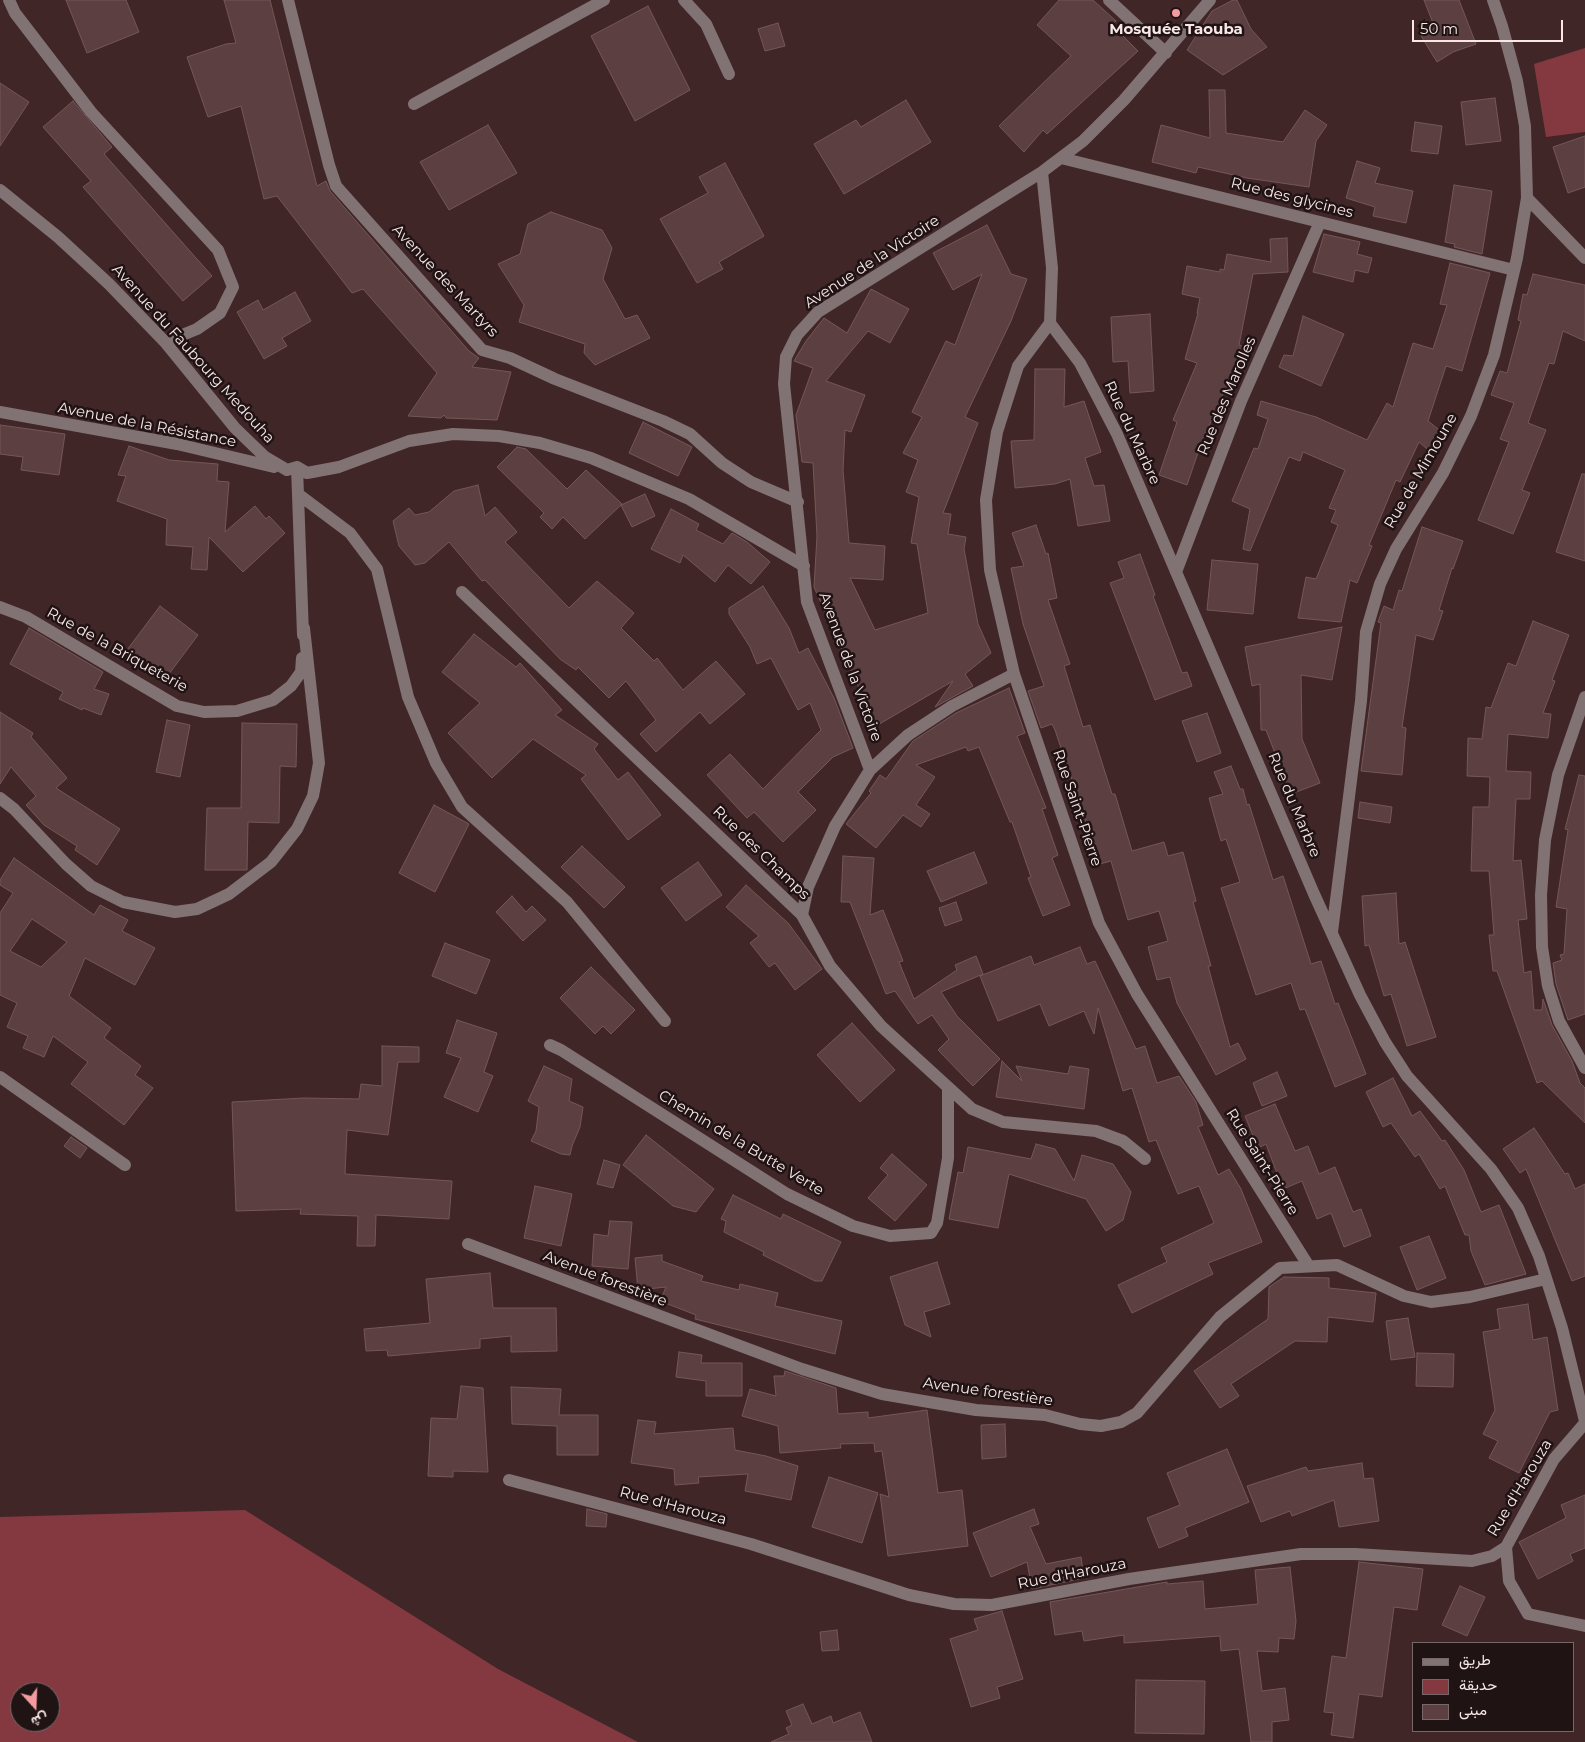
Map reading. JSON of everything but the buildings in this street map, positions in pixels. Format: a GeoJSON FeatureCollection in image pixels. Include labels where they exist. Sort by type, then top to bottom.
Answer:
{"type":"FeatureCollection","features":[{"type":"Feature","properties":{"kind":"street"},"geometry":{"type":"LineString","coordinates":[[9,0],[15,13],[91,112],[218,250],[233,287],[220,313],[197,329],[165,342]]}},
{"type":"Feature","properties":{"kind":"street","name":"Avenue des Martyrs"},"geometry":{"type":"LineString","coordinates":[[288,0],[328,165],[336,186],[482,350],[510,358],[555,379],[663,421],[690,434],[722,463],[751,482],[798,502]]}},
{"type":"Feature","properties":{"kind":"street"},"geometry":{"type":"LineString","coordinates":[[414,104],[604,0]]}},
{"type":"Feature","properties":{"kind":"street"},"geometry":{"type":"LineString","coordinates":[[684,0],[706,24],[730,74]]}},
{"type":"Feature","properties":{"kind":"street"},"geometry":{"type":"LineString","coordinates":[[1109,0],[1166,53]]}},
{"type":"Feature","properties":{"kind":"street","name":"Avenue de la Victoire"},"geometry":{"type":"LineString","coordinates":[[870,770],[807,602],[798,502],[784,384],[786,357],[797,335],[818,312],[1042,172],[1083,141],[1124,100],[1210,0]]}},
{"type":"Feature","properties":{"kind":"street","name":"Rue de Mimoune"},"geometry":{"type":"LineString","coordinates":[[1332,932],[1361,701],[1366,632],[1380,584],[1396,549],[1443,473],[1471,416],[1494,354],[1514,270],[1526,198],[1525,126],[1517,81],[1493,0]]}},
{"type":"Feature","properties":{"kind":"street","name":"Rue des glycines"},"geometry":{"type":"LineString","coordinates":[[1062,158],[1514,270]]}},
{"type":"Feature","properties":{"kind":"street"},"geometry":{"type":"LineString","coordinates":[[1042,172],[1052,268],[1050,323]]}},
{"type":"Feature","properties":{"kind":"street","name":"Avenue du Faubourg Medouha"},"geometry":{"type":"LineString","coordinates":[[0,190],[58,237],[110,284],[165,342],[235,428],[265,457],[292,469],[307,472],[340,467],[409,441],[453,434],[499,436],[540,443],[591,458],[689,499],[804,566]]}},
{"type":"Feature","properties":{"kind":"street"},"geometry":{"type":"LineString","coordinates":[[1526,198],[1585,258]]}},
{"type":"Feature","properties":{"kind":"street","name":"Rue des Marolles"},"geometry":{"type":"LineString","coordinates":[[1176,572],[1241,401],[1320,222]]}},
{"type":"Feature","properties":{"kind":"street","name":"Rue du Marbre"},"geometry":{"type":"LineString","coordinates":[[1050,323],[1080,364],[1117,434],[1360,995],[1385,1042],[1407,1076],[1491,1169],[1518,1208],[1546,1280],[1562,1328],[1585,1422]]}},
{"type":"Feature","properties":{"kind":"street","name":"Rue Saint-Pierre"},"geometry":{"type":"LineString","coordinates":[[1050,323],[1018,366],[996,432],[986,500],[990,570],[1014,674],[1099,923],[1137,994],[1308,1265]]}},
{"type":"Feature","properties":{"kind":"street","name":"Avenue de la Résistance"},"geometry":{"type":"LineString","coordinates":[[0,412],[177,444],[292,469]]}},
{"type":"Feature","properties":{"kind":"street","name":"Rue de la Briqueterie"},"geometry":{"type":"LineString","coordinates":[[0,608],[26,617],[177,706],[204,712],[237,711],[273,700],[291,686],[301,672],[304,628],[298,494],[292,469]]}},
{"type":"Feature","properties":{"kind":"street"},"geometry":{"type":"LineString","coordinates":[[298,494],[350,533],[378,569],[408,697],[436,763],[462,807],[567,902],[665,1021]]}},
{"type":"Feature","properties":{"kind":"street","name":"Rue des Champs"},"geometry":{"type":"LineString","coordinates":[[462,592],[802,915],[830,966],[882,1026],[948,1089],[972,1109],[1003,1122],[1096,1132],[1123,1141],[1145,1159]]}},
{"type":"Feature","properties":{"kind":"street"},"geometry":{"type":"LineString","coordinates":[[0,798],[14,809],[66,864],[91,886],[123,902],[175,912],[198,909],[229,894],[271,862],[297,829],[313,796],[319,763],[304,628]]}},
{"type":"Feature","properties":{"kind":"street"},"geometry":{"type":"LineString","coordinates":[[802,915],[808,887],[835,826],[870,770],[908,735],[952,706],[1014,674]]}},
{"type":"Feature","properties":{"kind":"street"},"geometry":{"type":"LineString","coordinates":[[1585,696],[1558,775],[1545,840],[1541,895],[1542,947],[1548,986],[1559,1021],[1585,1068]]}},
{"type":"Feature","properties":{"kind":"street","name":"Chemin de la Butte Verte"},"geometry":{"type":"LineString","coordinates":[[550,1045],[561,1050],[787,1194],[853,1226],[890,1236],[931,1233],[937,1223],[948,1158],[948,1089]]}},
{"type":"Feature","properties":{"kind":"street"},"geometry":{"type":"LineString","coordinates":[[0,1077],[126,1165]]}},
{"type":"Feature","properties":{"kind":"street","name":"Avenue forestière"},"geometry":{"type":"LineString","coordinates":[[468,1244],[802,1369],[882,1394],[976,1410],[1045,1415],[1080,1424],[1101,1426],[1121,1422],[1137,1413],[1220,1317],[1280,1268],[1308,1265],[1337,1265],[1404,1296],[1432,1302],[1470,1297],[1546,1280]]}},
{"type":"Feature","properties":{"kind":"street","name":"Rue d'Harouza"},"geometry":{"type":"LineString","coordinates":[[509,1480],[751,1544],[909,1595],[954,1604],[992,1605],[1129,1579],[1302,1554],[1355,1554],[1472,1561],[1492,1556],[1506,1547],[1554,1458],[1585,1422]]}},
{"type":"Feature","properties":{"kind":"street"},"geometry":{"type":"LineString","coordinates":[[1506,1547],[1510,1581],[1528,1614],[1585,1626]]}},
{"type":"Feature","properties":{"kind":"green space"},"geometry":{"type":"Polygon","coordinates":[[[1585,48],[1585,132],[1546,137],[1534,64],[1585,48]]]}},
{"type":"Feature","properties":{"kind":"green space"},"geometry":{"type":"Polygon","coordinates":[[[245,1510],[498,1669],[638,1742],[0,1742],[0,1517],[245,1510]]]}},
{"type":"Feature","properties":{"kind":"place","name":"Mosquée Taouba"},"geometry":{"type":"Point","coordinates":[1176,13]}}]}
